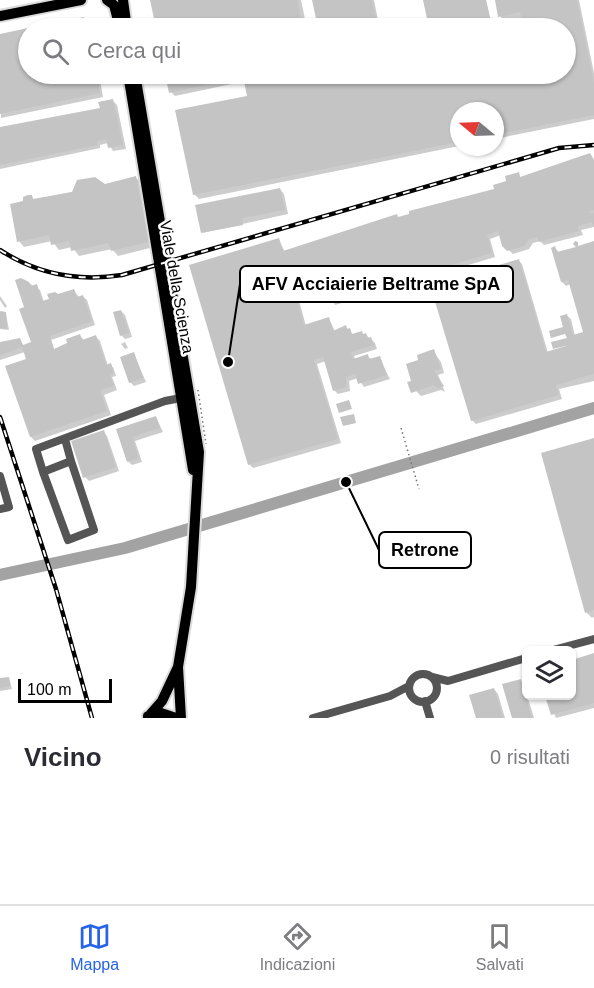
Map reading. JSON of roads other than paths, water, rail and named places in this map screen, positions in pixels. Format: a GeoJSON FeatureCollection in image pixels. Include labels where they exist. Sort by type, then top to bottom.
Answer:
{"type":"FeatureCollection","features":[{"type":"Feature","properties":{"kind":"main road"},"geometry":{"type":"LineString","coordinates":[[0,16],[81,0]]}},
{"type":"Feature","properties":{"kind":"main road"},"geometry":{"type":"LineString","coordinates":[[107,0],[114,5],[118,18]]}},
{"type":"Feature","properties":{"kind":"main road"},"geometry":{"type":"LineString","coordinates":[[123,0],[126,18]]}},
{"type":"Feature","properties":{"kind":"main road","name":"Viale della Scienza"},"geometry":{"type":"LineString","coordinates":[[130,84],[181,398],[196,507]]}},
{"type":"Feature","properties":{"kind":"main road","name":"Viale della Scienza"},"geometry":{"type":"LineString","coordinates":[[137,84],[199,452],[191,588],[178,667]]}},
{"type":"Feature","properties":{"kind":"main road"},"geometry":{"type":"LineString","coordinates":[[147,717],[162,701],[178,667]]}},
{"type":"Feature","properties":{"kind":"main road"},"geometry":{"type":"LineString","coordinates":[[178,667],[181,718]]}},
{"type":"Feature","properties":{"kind":"main road"},"geometry":{"type":"LineString","coordinates":[[147,717],[161,713],[176,718]]}},
{"type":"Feature","properties":{"kind":"street"},"geometry":{"type":"LineString","coordinates":[[65,438],[94,530],[68,540],[36,449],[65,438],[165,401],[181,398]]}},
{"type":"Feature","properties":{"kind":"street"},"geometry":{"type":"LineString","coordinates":[[43,472],[71,461]]}},
{"type":"Feature","properties":{"kind":"street"},"geometry":{"type":"LineString","coordinates":[[0,476],[9,507],[0,509]]}},
{"type":"Feature","properties":{"kind":"street"},"geometry":{"type":"LineString","coordinates":[[570,646],[594,639]]}},
{"type":"Feature","properties":{"kind":"street"},"geometry":{"type":"LineString","coordinates":[[448,681],[419,674],[412,680],[410,690],[415,699],[429,699],[448,681],[522,659]]}},
{"type":"Feature","properties":{"kind":"street"},"geometry":{"type":"LineString","coordinates":[[430,718],[429,699],[436,688],[432,678]]}},
{"type":"Feature","properties":{"kind":"street"},"geometry":{"type":"LineString","coordinates":[[313,718],[410,690]]}},
{"type":"Feature","properties":{"kind":"waterway"},"geometry":{"type":"LineString","coordinates":[[0,575],[125,548],[594,408]]}},
{"type":"Feature","properties":{"kind":"railway"},"geometry":{"type":"LineString","coordinates":[[0,250],[28,265],[58,274],[90,277],[122,275],[559,148],[594,145]]}},
{"type":"Feature","properties":{"kind":"railway"},"geometry":{"type":"LineString","coordinates":[[0,417],[56,589],[92,718]]}},
{"type":"Feature","properties":{"kind":"place","name":"AFV Acciaierie Beltrame SpA"},"geometry":{"type":"Point","coordinates":[228,362]}},
{"type":"Feature","properties":{"kind":"place","name":"Retrone"},"geometry":{"type":"Point","coordinates":[346,482]}}]}
